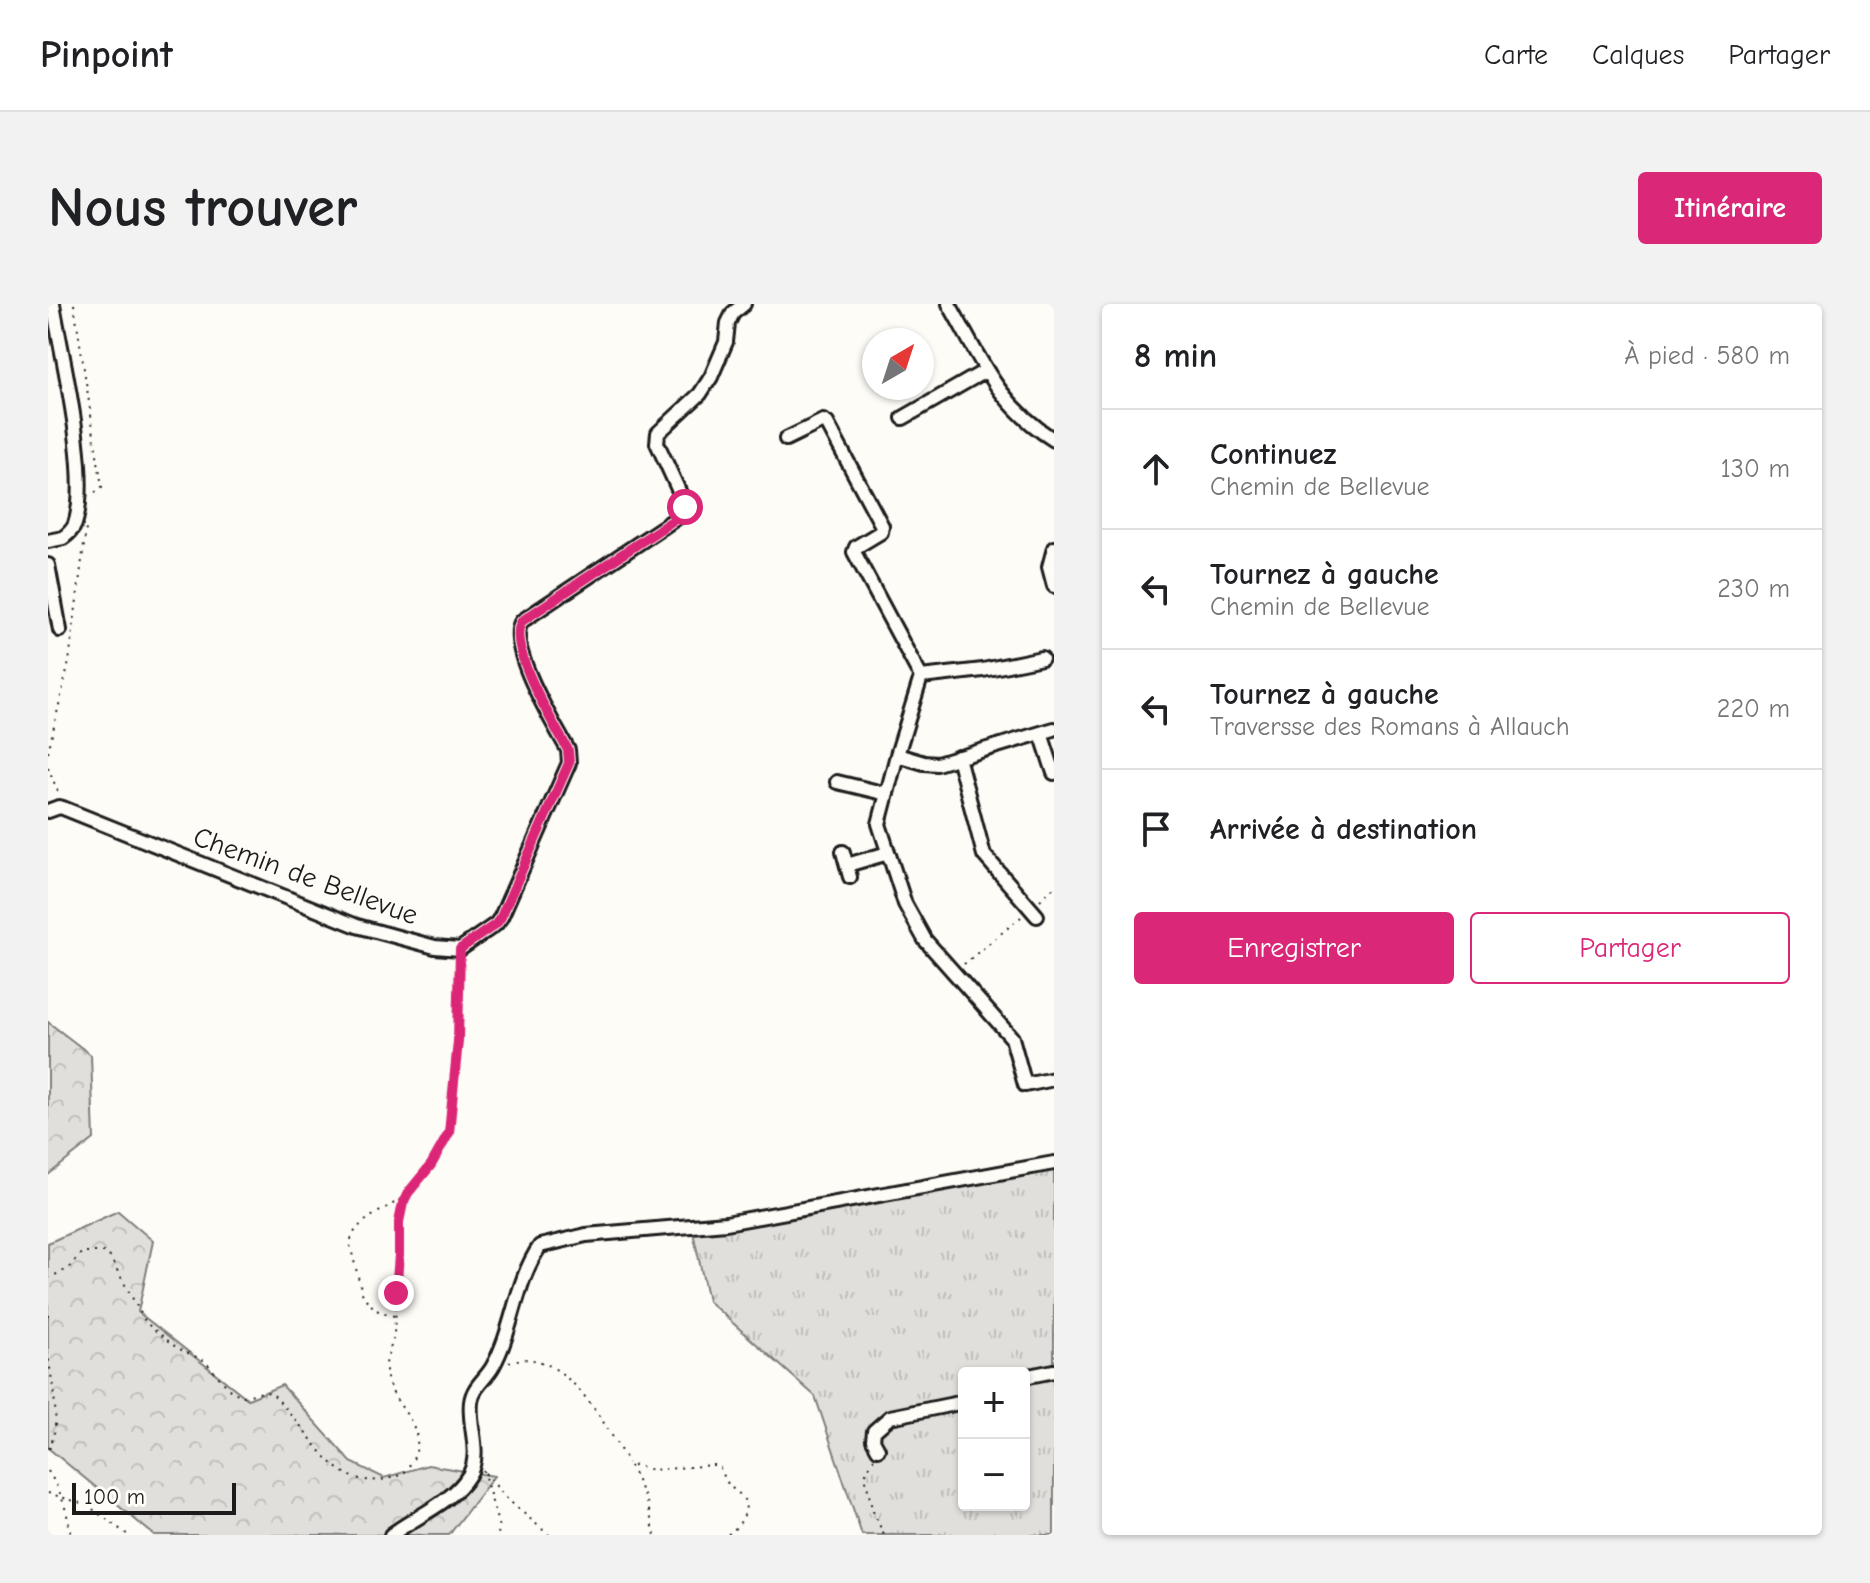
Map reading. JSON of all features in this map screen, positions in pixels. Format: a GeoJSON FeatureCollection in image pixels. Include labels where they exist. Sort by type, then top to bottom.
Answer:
{"type":"FeatureCollection","features":[{"type":"Feature","properties":{"kind":"street"},"geometry":{"type":"LineString","coordinates":[[48,541],[63,538],[75,525],[80,487],[76,442],[53,304]]}},
{"type":"Feature","properties":{"kind":"street"},"geometry":{"type":"LineString","coordinates":[[460,949],[496,924],[501,917],[569,763],[568,750],[518,644],[518,627],[522,621],[681,515],[685,507],[657,443],[658,433],[678,416],[711,377],[726,342],[728,323],[733,313],[744,304]]}},
{"type":"Feature","properties":{"kind":"street"},"geometry":{"type":"LineString","coordinates":[[949,304],[985,371],[1014,409],[1054,440]]}},
{"type":"Feature","properties":{"kind":"street"},"geometry":{"type":"LineString","coordinates":[[903,418],[985,371]]}},
{"type":"Feature","properties":{"kind":"street"},"geometry":{"type":"LineString","coordinates":[[786,439],[823,421],[827,423],[882,526],[881,532],[856,547],[854,552],[921,677],[879,824],[905,904],[925,940],[1012,1038],[1025,1085],[1054,1079]]}},
{"type":"Feature","properties":{"kind":"street"},"geometry":{"type":"LineString","coordinates":[[1054,548],[1049,567],[1054,586]]}},
{"type":"Feature","properties":{"kind":"street"},"geometry":{"type":"LineString","coordinates":[[48,565],[60,630]]}},
{"type":"Feature","properties":{"kind":"street"},"geometry":{"type":"LineString","coordinates":[[921,677],[983,670],[1042,658]]}},
{"type":"Feature","properties":{"kind":"street"},"geometry":{"type":"LineString","coordinates":[[897,755],[937,764],[1047,731],[1054,773]]}},
{"type":"Feature","properties":{"kind":"street"},"geometry":{"type":"LineString","coordinates":[[958,757],[984,855],[1034,912]]}},
{"type":"Feature","properties":{"kind":"street"},"geometry":{"type":"LineString","coordinates":[[837,782],[887,794]]}},
{"type":"Feature","properties":{"kind":"street","name":"Chemin de Bellevue"},"geometry":{"type":"LineString","coordinates":[[53,809],[357,926],[435,947],[460,949]]}},
{"type":"Feature","properties":{"kind":"street"},"geometry":{"type":"LineString","coordinates":[[847,865],[888,853]]}},
{"type":"Feature","properties":{"kind":"street"},"geometry":{"type":"LineString","coordinates":[[391,1535],[450,1495],[470,1473],[474,1442],[471,1400],[477,1386],[492,1368],[514,1313],[528,1264],[540,1246],[586,1235],[726,1223],[1054,1163]]}},
{"type":"Feature","properties":{"kind":"street"},"geometry":{"type":"LineString","coordinates":[[1030,1376],[1054,1371]]}},
{"type":"Feature","properties":{"kind":"street"},"geometry":{"type":"LineString","coordinates":[[878,1449],[873,1440],[874,1431],[890,1417],[958,1403]]}},
{"type":"Feature","properties":{"kind":"path"},"geometry":{"type":"LineString","coordinates":[[48,767],[60,797],[53,809]]}},
{"type":"Feature","properties":{"kind":"path"},"geometry":{"type":"LineString","coordinates":[[954,972],[1034,912],[1054,887]]}},
{"type":"Feature","properties":{"kind":"path"},"geometry":{"type":"LineString","coordinates":[[394,1316],[376,1310],[363,1296],[350,1245],[351,1237],[354,1229],[395,1205],[408,1193],[431,1165],[449,1133],[458,1056],[460,949]]}},
{"type":"Feature","properties":{"kind":"path"},"geometry":{"type":"LineString","coordinates":[[48,1318],[48,1280],[68,1269],[82,1252],[103,1252],[110,1257],[146,1323],[177,1348],[205,1361],[230,1390],[242,1396],[271,1394],[343,1474],[355,1478],[381,1479],[403,1474],[418,1446],[416,1432],[389,1382],[386,1368],[393,1338],[399,1222],[408,1193]]}},
{"type":"Feature","properties":{"kind":"path"},"geometry":{"type":"LineString","coordinates":[[48,1352],[56,1426],[48,1451]]}},
{"type":"Feature","properties":{"kind":"path"},"geometry":{"type":"LineString","coordinates":[[492,1368],[522,1357],[551,1368],[580,1390],[629,1464],[647,1502],[655,1535]]}},
{"type":"Feature","properties":{"kind":"path"},"geometry":{"type":"LineString","coordinates":[[878,1449],[865,1475],[872,1509],[884,1535]]}},
{"type":"Feature","properties":{"kind":"path"},"geometry":{"type":"LineString","coordinates":[[629,1464],[653,1470],[713,1465],[720,1468],[727,1483],[743,1497],[746,1505],[744,1515],[727,1535]]}},
{"type":"Feature","properties":{"kind":"path"},"geometry":{"type":"LineString","coordinates":[[48,1471],[63,1499],[71,1535]]}},
{"type":"Feature","properties":{"kind":"path"},"geometry":{"type":"LineString","coordinates":[[498,1535],[499,1527],[484,1472],[494,1480],[507,1499],[549,1535]]}},
{"type":"Feature","properties":{"kind":"path"},"geometry":{"type":"LineString","coordinates":[[48,1493],[87,1505],[128,1535]]}},
{"type":"Feature","properties":{"kind":"green space"},"geometry":{"type":"Polygon","coordinates":[[[48,1022],[91,1055],[94,1139],[48,1175],[48,1022]]]}},
{"type":"Feature","properties":{"kind":"green space"},"geometry":{"type":"Polygon","coordinates":[[[1054,1169],[1054,1535],[862,1535],[815,1396],[708,1301],[693,1232],[1054,1169]]]}},
{"type":"Feature","properties":{"kind":"green space"},"geometry":{"type":"Polygon","coordinates":[[[118,1211],[153,1241],[138,1312],[248,1399],[282,1385],[351,1462],[384,1478],[428,1465],[494,1476],[449,1535],[154,1535],[48,1448],[48,1243],[118,1211]]]}},
{"type":"Feature","properties":{"kind":"route"},"geometry":{"type":"LineString","coordinates":[[396,1293],[399,1222],[403,1203],[431,1165],[449,1133],[456,1085],[460,949],[496,924],[501,917],[569,763],[568,750],[518,644],[518,627],[522,621],[681,515],[685,507]]}}]}
